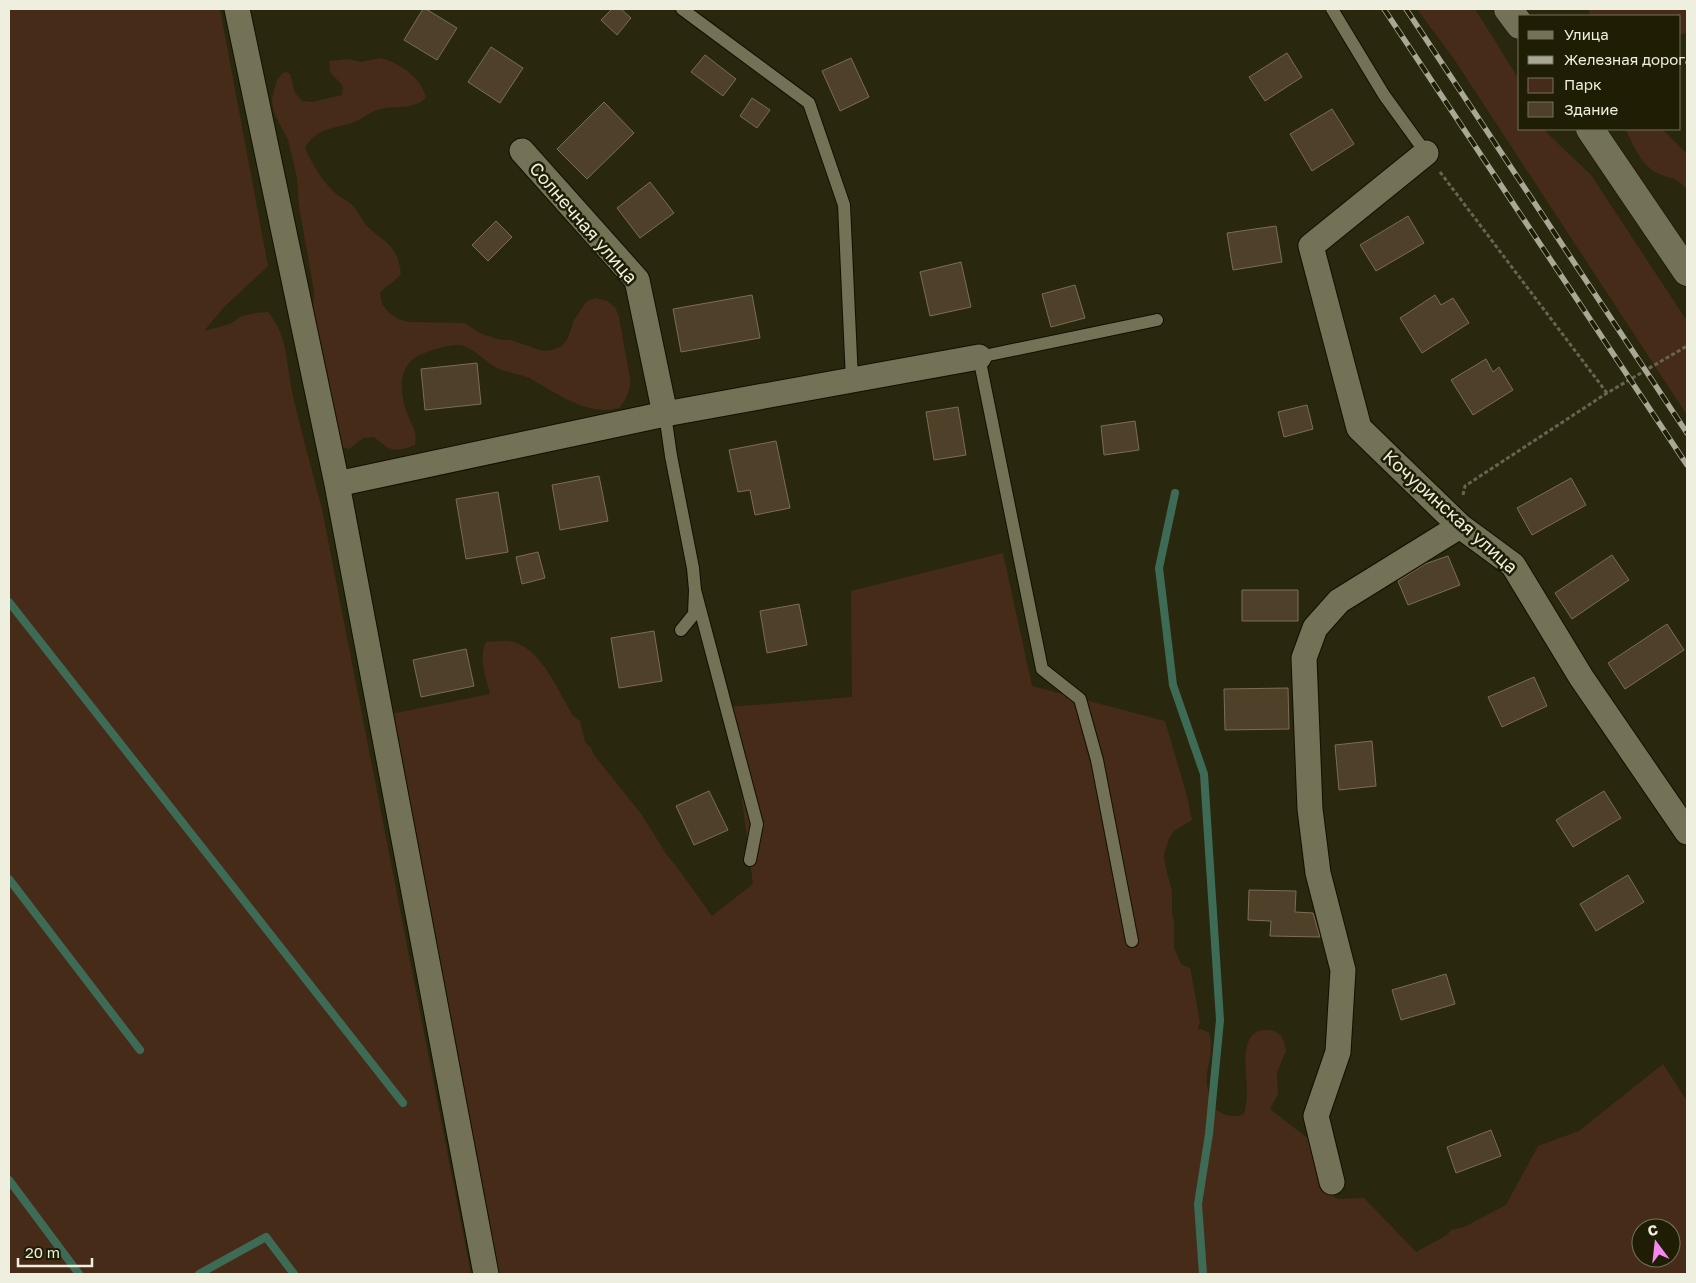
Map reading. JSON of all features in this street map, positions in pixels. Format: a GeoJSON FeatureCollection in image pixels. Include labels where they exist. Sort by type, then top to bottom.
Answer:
{"type":"FeatureCollection","features":[{"type":"Feature","properties":{"kind":"main road"},"geometry":{"type":"LineString","coordinates":[[1508,9],[1518,23]]}},
{"type":"Feature","properties":{"kind":"main road"},"geometry":{"type":"LineString","coordinates":[[1591,130],[1687,272]]}},
{"type":"Feature","properties":{"kind":"street"},"geometry":{"type":"LineString","coordinates":[[238,9],[337,484],[486,1274]]}},
{"type":"Feature","properties":{"kind":"street","name":"Солнечная улица"},"geometry":{"type":"LineString","coordinates":[[522,151],[637,280],[665,414]]}},
{"type":"Feature","properties":{"kind":"street","name":"Кочуринская улица"},"geometry":{"type":"LineString","coordinates":[[1426,153],[1311,246],[1359,428],[1460,526],[1514,565],[1581,677],[1687,832]]}},
{"type":"Feature","properties":{"kind":"street"},"geometry":{"type":"LineString","coordinates":[[337,484],[665,414],[979,357]]}},
{"type":"Feature","properties":{"kind":"street"},"geometry":{"type":"LineString","coordinates":[[1332,1182],[1316,1116],[1338,1052],[1344,970],[1318,873],[1310,809],[1304,658],[1315,628],[1339,601],[1460,526]]}},
{"type":"Feature","properties":{"kind":"lane"},"geometry":{"type":"LineString","coordinates":[[682,9],[809,103],[844,205],[852,380]]}},
{"type":"Feature","properties":{"kind":"lane"},"geometry":{"type":"LineString","coordinates":[[1332,9],[1384,95],[1426,153]]}},
{"type":"Feature","properties":{"kind":"lane"},"geometry":{"type":"LineString","coordinates":[[1132,941],[1097,760],[1080,699],[1042,669],[979,357],[1157,320]]}},
{"type":"Feature","properties":{"kind":"lane"},"geometry":{"type":"LineString","coordinates":[[665,414],[671,456],[694,568],[694,614],[680,630]]}},
{"type":"Feature","properties":{"kind":"lane"},"geometry":{"type":"LineString","coordinates":[[695,590],[757,824],[750,860]]}},
{"type":"Feature","properties":{"kind":"path"},"geometry":{"type":"LineString","coordinates":[[1426,153],[1607,393]]}},
{"type":"Feature","properties":{"kind":"path"},"geometry":{"type":"LineString","coordinates":[[1460,526],[1464,486],[1607,393],[1687,346]]}},
{"type":"Feature","properties":{"kind":"green space"},"geometry":{"type":"Polygon","coordinates":[[[9,9],[220,9],[268,266],[224,307],[204,331],[230,324],[242,316],[268,312],[280,332],[286,352],[293,396],[322,509],[471,1274],[9,1274],[9,9]]]}},
{"type":"Feature","properties":{"kind":"green space"},"geometry":{"type":"Polygon","coordinates":[[[1417,9],[1475,9],[1518,78],[1518,130],[1546,130],[1591,175],[1687,321],[1687,415],[1454,59],[1417,9]]]}},
{"type":"Feature","properties":{"kind":"green space"},"geometry":{"type":"Polygon","coordinates":[[[1588,9],[1687,9],[1687,32],[1681,35],[1681,15],[1590,15],[1588,9]]]}},
{"type":"Feature","properties":{"kind":"green space"},"geometry":{"type":"Polygon","coordinates":[[[381,58],[409,72],[420,84],[426,98],[410,106],[377,110],[356,121],[328,129],[316,135],[305,148],[314,166],[326,183],[335,193],[352,205],[365,224],[390,246],[397,256],[401,274],[380,293],[382,304],[389,313],[398,319],[408,322],[464,323],[482,334],[501,340],[511,340],[542,351],[562,346],[568,338],[574,320],[586,302],[596,298],[607,301],[615,307],[619,317],[630,379],[628,394],[619,408],[596,409],[573,402],[527,377],[495,367],[464,346],[453,345],[416,357],[406,367],[404,372],[402,396],[415,433],[415,445],[397,450],[389,448],[374,437],[363,438],[349,449],[340,447],[313,311],[314,291],[299,206],[297,178],[288,140],[275,115],[272,98],[277,80],[283,73],[287,72],[290,74],[295,93],[302,101],[312,102],[342,95],[343,86],[330,72],[329,61],[350,59],[360,62],[381,58]]]}},
{"type":"Feature","properties":{"kind":"green space"},"geometry":{"type":"Polygon","coordinates":[[[1626,130],[1663,130],[1687,154],[1687,190],[1676,180],[1651,169],[1638,154],[1626,130]]]}},
{"type":"Feature","properties":{"kind":"green space"},"geometry":{"type":"Polygon","coordinates":[[[1003,553],[1032,686],[1165,721],[1192,820],[1175,830],[1169,838],[1164,855],[1172,891],[1174,948],[1181,964],[1190,968],[1200,1022],[1197,1030],[1201,1029],[1209,1033],[1211,1051],[1207,1085],[1209,1095],[1216,1110],[1230,1116],[1244,1114],[1247,1094],[1247,1045],[1250,1038],[1256,1032],[1272,1030],[1278,1033],[1283,1040],[1286,1051],[1277,1072],[1278,1094],[1270,1109],[1310,1140],[1323,1190],[1338,1199],[1364,1198],[1416,1252],[1447,1235],[1451,1230],[1464,1227],[1506,1205],[1538,1146],[1579,1131],[1663,1064],[1687,1101],[1687,1274],[497,1274],[376,717],[490,694],[483,661],[486,642],[510,641],[523,646],[533,653],[549,673],[573,716],[580,721],[585,742],[642,815],[666,854],[712,916],[753,884],[730,707],[852,697],[851,591],[1003,553]]]}},
{"type":"Feature","properties":{"kind":"building"},"geometry":{"type":"Polygon","coordinates":[[[423,9],[457,28],[437,60],[404,40],[423,9]]]}},
{"type":"Feature","properties":{"kind":"building"},"geometry":{"type":"Polygon","coordinates":[[[612,9],[621,9],[631,18],[617,35],[601,20],[612,9]]]}},
{"type":"Feature","properties":{"kind":"building"},"geometry":{"type":"Polygon","coordinates":[[[491,47],[523,68],[500,103],[468,82],[491,47]]]}},
{"type":"Feature","properties":{"kind":"building"},"geometry":{"type":"Polygon","coordinates":[[[1287,53],[1302,77],[1265,101],[1249,77],[1287,53]]]}},
{"type":"Feature","properties":{"kind":"building"},"geometry":{"type":"Polygon","coordinates":[[[705,55],[736,79],[723,96],[691,72],[705,55]]]}},
{"type":"Feature","properties":{"kind":"building"},"geometry":{"type":"Polygon","coordinates":[[[851,58],[869,97],[840,111],[822,71],[851,58]]]}},
{"type":"Feature","properties":{"kind":"building"},"geometry":{"type":"Polygon","coordinates":[[[752,98],[770,110],[757,128],[740,116],[752,98]]]}},
{"type":"Feature","properties":{"kind":"building"},"geometry":{"type":"Polygon","coordinates":[[[604,102],[634,133],[587,179],[557,149],[604,102]]]}},
{"type":"Feature","properties":{"kind":"building"},"geometry":{"type":"Polygon","coordinates":[[[1332,109],[1354,144],[1312,171],[1290,134],[1332,109]]]}},
{"type":"Feature","properties":{"kind":"building"},"geometry":{"type":"Polygon","coordinates":[[[650,182],[674,213],[640,238],[617,208],[650,182]]]}},
{"type":"Feature","properties":{"kind":"building"},"geometry":{"type":"Polygon","coordinates":[[[1408,216],[1424,243],[1376,271],[1360,245],[1408,216]]]}},
{"type":"Feature","properties":{"kind":"building"},"geometry":{"type":"Polygon","coordinates":[[[496,221],[512,237],[488,261],[472,245],[496,221]]]}},
{"type":"Feature","properties":{"kind":"building"},"geometry":{"type":"Polygon","coordinates":[[[1276,226],[1282,262],[1233,270],[1227,233],[1276,226]]]}},
{"type":"Feature","properties":{"kind":"building"},"geometry":{"type":"Polygon","coordinates":[[[961,262],[971,307],[930,316],[920,272],[961,262]]]}},
{"type":"Feature","properties":{"kind":"building"},"geometry":{"type":"Polygon","coordinates":[[[1075,285],[1085,318],[1051,327],[1042,294],[1075,285]]]}},
{"type":"Feature","properties":{"kind":"building"},"geometry":{"type":"Polygon","coordinates":[[[752,295],[760,338],[681,352],[673,309],[752,295]]]}},
{"type":"Feature","properties":{"kind":"building"},"geometry":{"type":"Polygon","coordinates":[[[1435,295],[1441,305],[1453,298],[1469,323],[1422,353],[1400,318],[1435,295]]]}},
{"type":"Feature","properties":{"kind":"building"},"geometry":{"type":"Polygon","coordinates":[[[1486,359],[1493,372],[1499,367],[1513,390],[1473,415],[1451,380],[1486,359]]]}},
{"type":"Feature","properties":{"kind":"building"},"geometry":{"type":"Polygon","coordinates":[[[477,363],[481,404],[425,410],[421,369],[477,363]]]}},
{"type":"Feature","properties":{"kind":"building"},"geometry":{"type":"Polygon","coordinates":[[[1307,405],[1313,429],[1284,437],[1278,412],[1307,405]]]}},
{"type":"Feature","properties":{"kind":"building"},"geometry":{"type":"Polygon","coordinates":[[[958,407],[966,455],[934,460],[926,412],[958,407]]]}},
{"type":"Feature","properties":{"kind":"building"},"geometry":{"type":"Polygon","coordinates":[[[1135,421],[1139,450],[1104,455],[1101,426],[1135,421]]]}},
{"type":"Feature","properties":{"kind":"building"},"geometry":{"type":"Polygon","coordinates":[[[776,441],[790,508],[755,515],[750,490],[738,492],[729,450],[776,441]]]}},
{"type":"Feature","properties":{"kind":"building"},"geometry":{"type":"Polygon","coordinates":[[[599,476],[608,521],[560,530],[552,485],[599,476]]]}},
{"type":"Feature","properties":{"kind":"building"},"geometry":{"type":"Polygon","coordinates":[[[1571,478],[1586,505],[1532,535],[1517,508],[1571,478]]]}},
{"type":"Feature","properties":{"kind":"building"},"geometry":{"type":"Polygon","coordinates":[[[498,492],[508,552],[466,559],[456,499],[498,492]]]}},
{"type":"Feature","properties":{"kind":"building"},"geometry":{"type":"Polygon","coordinates":[[[538,552],[545,578],[522,584],[516,557],[538,552]]]}},
{"type":"Feature","properties":{"kind":"building"},"geometry":{"type":"Polygon","coordinates":[[[1612,555],[1629,580],[1572,619],[1555,593],[1612,555]]]}},
{"type":"Feature","properties":{"kind":"building"},"geometry":{"type":"Polygon","coordinates":[[[1448,556],[1460,585],[1408,605],[1398,581],[1425,564],[1448,556]]]}},
{"type":"Feature","properties":{"kind":"building"},"geometry":{"type":"Polygon","coordinates":[[[1242,590],[1298,590],[1298,621],[1242,621],[1242,590]]]}},
{"type":"Feature","properties":{"kind":"building"},"geometry":{"type":"Polygon","coordinates":[[[799,604],[807,645],[767,653],[760,611],[799,604]]]}},
{"type":"Feature","properties":{"kind":"building"},"geometry":{"type":"Polygon","coordinates":[[[1667,624],[1684,650],[1625,689],[1608,663],[1667,624]]]}},
{"type":"Feature","properties":{"kind":"building"},"geometry":{"type":"Polygon","coordinates":[[[654,631],[662,681],[619,688],[611,638],[654,631]]]}},
{"type":"Feature","properties":{"kind":"building"},"geometry":{"type":"Polygon","coordinates":[[[466,649],[474,686],[421,697],[413,660],[466,649]]]}},
{"type":"Feature","properties":{"kind":"building"},"geometry":{"type":"Polygon","coordinates":[[[1534,677],[1547,706],[1502,727],[1488,697],[1534,677]]]}},
{"type":"Feature","properties":{"kind":"building"},"geometry":{"type":"Polygon","coordinates":[[[1288,688],[1289,729],[1225,730],[1224,689],[1288,688]]]}},
{"type":"Feature","properties":{"kind":"building"},"geometry":{"type":"Polygon","coordinates":[[[1372,741],[1376,786],[1339,790],[1335,745],[1372,741]]]}},
{"type":"Feature","properties":{"kind":"building"},"geometry":{"type":"Polygon","coordinates":[[[709,791],[728,830],[694,845],[676,806],[709,791]]]}},
{"type":"Feature","properties":{"kind":"building"},"geometry":{"type":"Polygon","coordinates":[[[1604,791],[1621,818],[1573,847],[1556,820],[1604,791]]]}},
{"type":"Feature","properties":{"kind":"building"},"geometry":{"type":"Polygon","coordinates":[[[1628,875],[1644,902],[1596,931],[1580,904],[1628,875]]]}},
{"type":"Feature","properties":{"kind":"building"},"geometry":{"type":"Polygon","coordinates":[[[1249,890],[1296,891],[1295,912],[1313,913],[1320,937],[1270,936],[1271,921],[1248,920],[1249,890]]]}},
{"type":"Feature","properties":{"kind":"building"},"geometry":{"type":"Polygon","coordinates":[[[1446,974],[1455,1004],[1401,1020],[1392,990],[1446,974]]]}},
{"type":"Feature","properties":{"kind":"building"},"geometry":{"type":"Polygon","coordinates":[[[1491,1130],[1501,1156],[1456,1173],[1447,1147],[1491,1130]]]}},
{"type":"Feature","properties":{"kind":"waterway"},"geometry":{"type":"LineString","coordinates":[[1175,493],[1159,568],[1173,685],[1204,774],[1220,1020],[1209,1134],[1198,1204],[1203,1274]]}},
{"type":"Feature","properties":{"kind":"waterway"},"geometry":{"type":"LineString","coordinates":[[9,602],[403,1103]]}},
{"type":"Feature","properties":{"kind":"waterway"},"geometry":{"type":"LineString","coordinates":[[9,879],[140,1050]]}},
{"type":"Feature","properties":{"kind":"waterway"},"geometry":{"type":"LineString","coordinates":[[9,1180],[79,1274]]}},
{"type":"Feature","properties":{"kind":"waterway"},"geometry":{"type":"LineString","coordinates":[[199,1274],[266,1237],[294,1274]]}},
{"type":"Feature","properties":{"kind":"railway"},"geometry":{"type":"LineString","coordinates":[[1384,9],[1687,465]]}},
{"type":"Feature","properties":{"kind":"railway"},"geometry":{"type":"LineString","coordinates":[[1406,9],[1687,433]]}}]}
